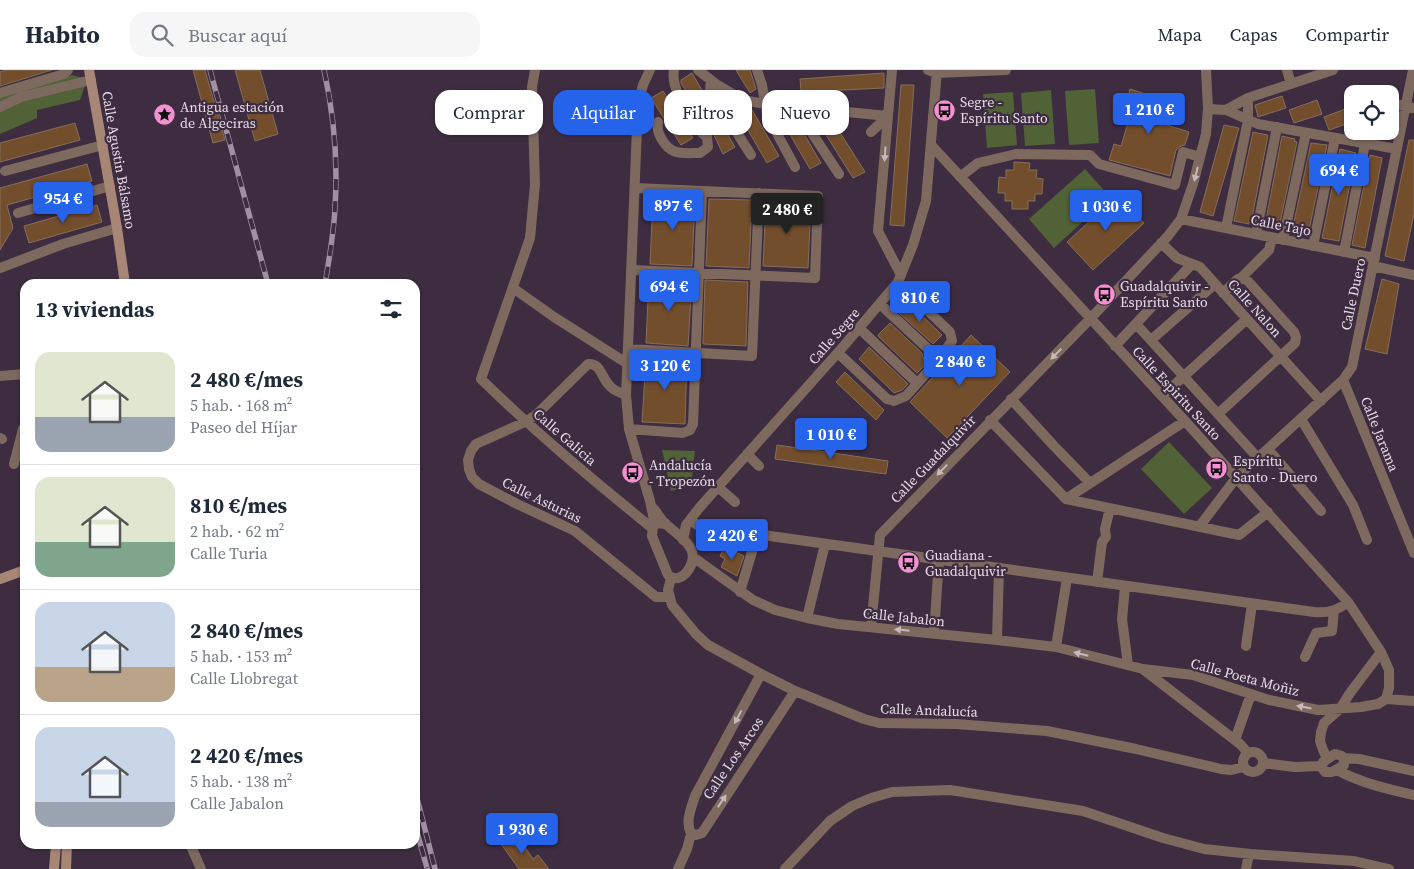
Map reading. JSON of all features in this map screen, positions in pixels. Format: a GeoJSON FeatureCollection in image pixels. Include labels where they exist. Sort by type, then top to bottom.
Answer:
{"type":"FeatureCollection","features":[{"type":"Feature","properties":{"kind":"street"},"geometry":{"type":"LineString","coordinates":[[0,93],[64,74],[68,70]]}},
{"type":"Feature","properties":{"kind":"street"},"geometry":{"type":"LineString","coordinates":[[535,70],[532,87],[535,184],[530,238],[513,288],[554,318],[628,364]]}},
{"type":"Feature","properties":{"kind":"street"},"geometry":{"type":"LineString","coordinates":[[650,70],[643,85],[638,104],[626,395],[629,429],[651,504],[661,527],[683,540],[690,547],[693,557],[690,567],[686,572],[678,578],[671,578]]}},
{"type":"Feature","properties":{"kind":"street"},"geometry":{"type":"LineString","coordinates":[[658,122],[657,130],[665,145],[672,151],[700,154],[708,147],[707,137],[702,133],[675,88],[674,70]]}},
{"type":"Feature","properties":{"kind":"street"},"geometry":{"type":"LineString","coordinates":[[698,70],[710,80],[744,100],[762,103]]}},
{"type":"Feature","properties":{"kind":"street"},"geometry":{"type":"LineString","coordinates":[[757,70],[763,90]]}},
{"type":"Feature","properties":{"kind":"street"},"geometry":{"type":"LineString","coordinates":[[838,353],[889,401],[898,400],[906,396],[939,360],[952,341],[950,332],[900,279],[878,230],[892,70]]}},
{"type":"Feature","properties":{"kind":"street"},"geometry":{"type":"LineString","coordinates":[[934,71],[1006,70]]}},
{"type":"Feature","properties":{"kind":"street","name":"Calle Guadalquivir"},"geometry":{"type":"LineString","coordinates":[[871,627],[880,534],[1090,319],[1162,243],[1181,219],[1193,184],[1206,134],[1208,109],[1206,70]]}},
{"type":"Feature","properties":{"kind":"street"},"geometry":{"type":"LineString","coordinates":[[1287,70],[1291,84]]}},
{"type":"Feature","properties":{"kind":"street"},"geometry":{"type":"LineString","coordinates":[[1226,110],[1248,98],[1333,70]]}},
{"type":"Feature","properties":{"kind":"street","name":"Calle Duero"},"geometry":{"type":"LineString","coordinates":[[1199,527],[1236,478],[1343,380],[1352,367],[1397,149],[1410,107],[1413,70]]}},
{"type":"Feature","properties":{"kind":"street","name":"Calle Segre"},"geometry":{"type":"LineString","coordinates":[[683,540],[688,522],[838,353],[900,279],[913,245],[926,201],[932,146],[934,71]]}},
{"type":"Feature","properties":{"kind":"street"},"geometry":{"type":"LineString","coordinates":[[0,107],[21,97],[90,75]]}},
{"type":"Feature","properties":{"kind":"street","name":"Calle Agustin Bálsamo"},"geometry":{"type":"LineString","coordinates":[[90,75],[124,279]]}},
{"type":"Feature","properties":{"kind":"street"},"geometry":{"type":"LineString","coordinates":[[710,80],[710,90],[751,155]]}},
{"type":"Feature","properties":{"kind":"street"},"geometry":{"type":"LineString","coordinates":[[1226,228],[1248,120],[1248,98]]}},
{"type":"Feature","properties":{"kind":"street"},"geometry":{"type":"LineString","coordinates":[[1208,109],[1226,110],[1258,124],[1397,149]]}},
{"type":"Feature","properties":{"kind":"street"},"geometry":{"type":"LineString","coordinates":[[849,112],[888,116]]}},
{"type":"Feature","properties":{"kind":"street"},"geometry":{"type":"LineString","coordinates":[[871,132],[888,116]]}},
{"type":"Feature","properties":{"kind":"street"},"geometry":{"type":"LineString","coordinates":[[1256,234],[1277,127]]}},
{"type":"Feature","properties":{"kind":"street"},"geometry":{"type":"LineString","coordinates":[[1283,240],[1306,133]]}},
{"type":"Feature","properties":{"kind":"street"},"geometry":{"type":"LineString","coordinates":[[778,135],[796,167]]}},
{"type":"Feature","properties":{"kind":"street"},"geometry":{"type":"LineString","coordinates":[[813,135],[839,174]]}},
{"type":"Feature","properties":{"kind":"street"},"geometry":{"type":"LineString","coordinates":[[1313,246],[1335,138]]}},
{"type":"Feature","properties":{"kind":"street"},"geometry":{"type":"LineString","coordinates":[[1344,252],[1365,144]]}},
{"type":"Feature","properties":{"kind":"street"},"geometry":{"type":"LineString","coordinates":[[5,171],[102,145]]}},
{"type":"Feature","properties":{"kind":"street","name":"Calle Espiritu Santo"},"geometry":{"type":"LineString","coordinates":[[932,146],[1185,421],[1348,602],[1381,652],[1389,670],[1389,688],[1386,699]]}},
{"type":"Feature","properties":{"kind":"street"},"geometry":{"type":"LineString","coordinates":[[960,177],[978,162],[1016,154],[1090,155],[1099,164],[1175,185],[1184,152],[1200,157]]}},
{"type":"Feature","properties":{"kind":"street"},"geometry":{"type":"LineString","coordinates":[[18,213],[110,186]]}},
{"type":"Feature","properties":{"kind":"street"},"geometry":{"type":"LineString","coordinates":[[631,270],[815,278],[818,196],[634,188]]}},
{"type":"Feature","properties":{"kind":"street"},"geometry":{"type":"LineString","coordinates":[[629,429],[680,433],[690,430],[694,424],[702,191]]}},
{"type":"Feature","properties":{"kind":"street"},"geometry":{"type":"LineString","coordinates":[[628,349],[752,356],[759,193]]}},
{"type":"Feature","properties":{"kind":"street","name":"Calle Tajo"},"geometry":{"type":"LineString","coordinates":[[1181,219],[1344,252],[1414,275]]}},
{"type":"Feature","properties":{"kind":"street"},"geometry":{"type":"LineString","coordinates":[[0,268],[62,244],[117,228]]}},
{"type":"Feature","properties":{"kind":"street"},"geometry":{"type":"LineString","coordinates":[[1223,293],[1238,278],[1242,278],[1269,250],[1272,238]]}},
{"type":"Feature","properties":{"kind":"street","name":"Calle Nalon"},"geometry":{"type":"LineString","coordinates":[[1162,243],[1177,258],[1200,267],[1320,401]]}},
{"type":"Feature","properties":{"kind":"street"},"geometry":{"type":"LineString","coordinates":[[1115,346],[1192,264]]}},
{"type":"Feature","properties":{"kind":"street"},"geometry":{"type":"LineString","coordinates":[[1218,414],[1295,343],[1295,334],[1246,279],[1242,278]]}},
{"type":"Feature","properties":{"kind":"street"},"geometry":{"type":"LineString","coordinates":[[1151,340],[1215,284]]}},
{"type":"Feature","properties":{"kind":"street","name":"Calle Galicia"},"geometry":{"type":"LineString","coordinates":[[513,288],[481,379],[525,422],[588,476],[634,513],[661,527]]}},
{"type":"Feature","properties":{"kind":"street"},"geometry":{"type":"LineString","coordinates":[[880,304],[939,360]]}},
{"type":"Feature","properties":{"kind":"street"},"geometry":{"type":"LineString","coordinates":[[1162,396],[1247,319]]}},
{"type":"Feature","properties":{"kind":"street"},"geometry":{"type":"LineString","coordinates":[[1136,324],[1258,458]]}},
{"type":"Feature","properties":{"kind":"street"},"geometry":{"type":"LineString","coordinates":[[859,328],[917,383]]}},
{"type":"Feature","properties":{"kind":"street"},"geometry":{"type":"LineString","coordinates":[[525,422],[536,415],[588,364],[594,364],[598,367],[609,386],[626,395]]}},
{"type":"Feature","properties":{"kind":"street"},"geometry":{"type":"LineString","coordinates":[[0,376],[20,374]]}},
{"type":"Feature","properties":{"kind":"street","name":"Calle Jarama"},"geometry":{"type":"LineString","coordinates":[[1343,380],[1414,553]]}},
{"type":"Feature","properties":{"kind":"street"},"geometry":{"type":"LineString","coordinates":[[1011,399],[1090,483]]}},
{"type":"Feature","properties":{"kind":"street"},"geometry":{"type":"LineString","coordinates":[[1301,419],[1353,505],[1367,540]]}},
{"type":"Feature","properties":{"kind":"street"},"geometry":{"type":"LineString","coordinates":[[990,420],[1066,499],[1239,535],[1268,512]]}},
{"type":"Feature","properties":{"kind":"street"},"geometry":{"type":"LineString","coordinates":[[1066,499],[1185,421]]}},
{"type":"Feature","properties":{"kind":"street","name":"Calle Asturias"},"geometry":{"type":"LineString","coordinates":[[525,422],[476,444],[468,460],[472,477],[478,484],[575,531],[656,597],[668,597]]}},
{"type":"Feature","properties":{"kind":"street"},"geometry":{"type":"LineString","coordinates":[[14,464],[20,441]]}},
{"type":"Feature","properties":{"kind":"street"},"geometry":{"type":"LineString","coordinates":[[1268,449],[1321,511]]}},
{"type":"Feature","properties":{"kind":"street"},"geometry":{"type":"LineString","coordinates":[[747,454],[759,466]]}},
{"type":"Feature","properties":{"kind":"street"},"geometry":{"type":"LineString","coordinates":[[718,487],[735,502]]}},
{"type":"Feature","properties":{"kind":"street"},"geometry":{"type":"LineString","coordinates":[[634,513],[642,514],[650,510],[651,504]]}},
{"type":"Feature","properties":{"kind":"street"},"geometry":{"type":"LineString","coordinates":[[1097,582],[1102,542],[1106,536],[1105,529],[1110,508]]}},
{"type":"Feature","properties":{"kind":"street"},"geometry":{"type":"LineString","coordinates":[[661,527],[680,529],[688,522],[699,526],[879,552],[1314,612],[1339,610],[1348,602]]}},
{"type":"Feature","properties":{"kind":"street"},"geometry":{"type":"LineString","coordinates":[[661,527],[652,536],[671,578]]}},
{"type":"Feature","properties":{"kind":"street"},"geometry":{"type":"LineString","coordinates":[[740,592],[757,534]]}},
{"type":"Feature","properties":{"kind":"street"},"geometry":{"type":"LineString","coordinates":[[807,618],[825,544]]}},
{"type":"Feature","properties":{"kind":"street","name":"Calle Jabalon"},"geometry":{"type":"LineString","coordinates":[[693,557],[740,592],[762,605],[807,618],[838,624],[1056,647],[1128,666]]}},
{"type":"Feature","properties":{"kind":"street"},"geometry":{"type":"LineString","coordinates":[[934,633],[939,560]]}},
{"type":"Feature","properties":{"kind":"street"},"geometry":{"type":"LineString","coordinates":[[997,640],[999,568]]}},
{"type":"Feature","properties":{"kind":"street"},"geometry":{"type":"LineString","coordinates":[[0,579],[20,572]]}},
{"type":"Feature","properties":{"kind":"street"},"geometry":{"type":"LineString","coordinates":[[668,597],[671,578]]}},
{"type":"Feature","properties":{"kind":"street"},"geometry":{"type":"LineString","coordinates":[[1056,647],[1067,578]]}},
{"type":"Feature","properties":{"kind":"street"},"geometry":{"type":"LineString","coordinates":[[1125,587],[1122,619],[1128,666]]}},
{"type":"Feature","properties":{"kind":"street","name":"Calle Andalucía"},"geometry":{"type":"LineString","coordinates":[[668,597],[678,613],[708,645],[795,691],[879,723],[956,724],[1047,731],[1221,769],[1231,770],[1244,767]]}},
{"type":"Feature","properties":{"kind":"street"},"geometry":{"type":"LineString","coordinates":[[1246,646],[1252,604]]}},
{"type":"Feature","properties":{"kind":"street"},"geometry":{"type":"LineString","coordinates":[[1305,657],[1316,633],[1332,631],[1334,611]]}},
{"type":"Feature","properties":{"kind":"street"},"geometry":{"type":"LineString","coordinates":[[1344,758],[1344,765],[1337,770],[1327,773],[1323,770],[1324,762],[1320,741],[1324,723],[1340,709],[1381,652]]}},
{"type":"Feature","properties":{"kind":"street","name":"Calle Poeta Moñiz"},"geometry":{"type":"LineString","coordinates":[[1128,666],[1233,682],[1251,694],[1318,710],[1378,704],[1386,699],[1414,701]]}},
{"type":"Feature","properties":{"kind":"street"},"geometry":{"type":"LineString","coordinates":[[1143,669],[1235,740],[1248,753]]}},
{"type":"Feature","properties":{"kind":"street","name":"Calle Los Arcos"},"geometry":{"type":"LineString","coordinates":[[678,869],[691,834],[688,827],[689,816],[695,796],[761,674]]}},
{"type":"Feature","properties":{"kind":"street","name":"Calle Los Arcos"},"geometry":{"type":"LineString","coordinates":[[691,834],[702,833],[795,691]]}},
{"type":"Feature","properties":{"kind":"street"},"geometry":{"type":"LineString","coordinates":[[1274,701],[1280,692]]}},
{"type":"Feature","properties":{"kind":"street"},"geometry":{"type":"LineString","coordinates":[[1235,740],[1251,694]]}},
{"type":"Feature","properties":{"kind":"street"},"geometry":{"type":"LineString","coordinates":[[1256,752],[1260,754],[1263,763],[1261,769],[1250,772],[1244,767],[1243,759],[1248,753],[1256,752]]}},
{"type":"Feature","properties":{"kind":"street"},"geometry":{"type":"LineString","coordinates":[[1263,763],[1295,767],[1324,762],[1338,754],[1344,758],[1359,759],[1414,771]]}},
{"type":"Feature","properties":{"kind":"street"},"geometry":{"type":"LineString","coordinates":[[1337,770],[1367,783],[1414,795]]}},
{"type":"Feature","properties":{"kind":"street"},"geometry":{"type":"LineString","coordinates":[[786,869],[830,821],[852,806],[892,792],[916,790],[950,790],[1083,811],[1163,838],[1204,849],[1354,861],[1389,869]]}},
{"type":"Feature","properties":{"kind":"street"},"geometry":{"type":"LineString","coordinates":[[54,869],[56,849]]}},
{"type":"Feature","properties":{"kind":"street"},"geometry":{"type":"LineString","coordinates":[[66,869],[67,849]]}},
{"type":"Feature","properties":{"kind":"street"},"geometry":{"type":"LineString","coordinates":[[192,849],[201,869]]}},
{"type":"Feature","properties":{"kind":"street"},"geometry":{"type":"LineString","coordinates":[[1246,869],[1250,854]]}},
{"type":"Feature","properties":{"kind":"green space"},"geometry":{"type":"Polygon","coordinates":[[[72,75],[87,79],[80,100],[37,110],[37,118],[0,134],[0,96],[72,75]]]}},
{"type":"Feature","properties":{"kind":"green space"},"geometry":{"type":"Polygon","coordinates":[[[1095,89],[1099,143],[1069,145],[1065,91],[1095,89]]]}},
{"type":"Feature","properties":{"kind":"green space"},"geometry":{"type":"Polygon","coordinates":[[[1051,90],[1055,144],[1025,146],[1021,93],[1051,90]]]}},
{"type":"Feature","properties":{"kind":"green space"},"geometry":{"type":"Polygon","coordinates":[[[1013,92],[1017,145],[987,148],[983,94],[1013,92]]]}},
{"type":"Feature","properties":{"kind":"green space"},"geometry":{"type":"Polygon","coordinates":[[[1085,169],[1110,197],[1054,248],[1029,219],[1085,169]]]}},
{"type":"Feature","properties":{"kind":"green space"},"geometry":{"type":"Polygon","coordinates":[[[1169,442],[1212,488],[1184,514],[1141,469],[1169,442]]]}},
{"type":"Feature","properties":{"kind":"green space"},"geometry":{"type":"Polygon","coordinates":[[[662,450],[695,451],[691,486],[671,491],[662,450]]]}},
{"type":"Feature","properties":{"kind":"building"},"geometry":{"type":"Polygon","coordinates":[[[6,70],[52,70],[0,86],[0,72],[6,70]]]}},
{"type":"Feature","properties":{"kind":"building"},"geometry":{"type":"Polygon","coordinates":[[[193,70],[205,70],[225,140],[213,143],[193,70]]]}},
{"type":"Feature","properties":{"kind":"building"},"geometry":{"type":"Polygon","coordinates":[[[235,70],[260,70],[278,134],[255,141],[235,70]]]}},
{"type":"Feature","properties":{"kind":"building"},"geometry":{"type":"Polygon","coordinates":[[[736,70],[750,70],[756,89],[752,92],[752,90],[748,90],[736,70]]]}},
{"type":"Feature","properties":{"kind":"building"},"geometry":{"type":"Polygon","coordinates":[[[692,73],[702,90],[685,90],[681,80],[692,73]]]}},
{"type":"Feature","properties":{"kind":"building"},"geometry":{"type":"Polygon","coordinates":[[[884,73],[884,88],[801,90],[800,79],[884,73]]]}},
{"type":"Feature","properties":{"kind":"building"},"geometry":{"type":"Polygon","coordinates":[[[901,85],[914,85],[904,226],[890,225],[901,85]]]}},
{"type":"Feature","properties":{"kind":"building"},"geometry":{"type":"Polygon","coordinates":[[[1130,89],[1174,103],[1167,125],[1189,132],[1185,145],[1176,150],[1170,176],[1109,160],[1114,144],[1121,146],[1131,113],[1124,111],[1130,89]]]}},
{"type":"Feature","properties":{"kind":"building"},"geometry":{"type":"Polygon","coordinates":[[[663,91],[664,93],[664,118],[654,103],[654,96],[663,91]]]}},
{"type":"Feature","properties":{"kind":"building"},"geometry":{"type":"Polygon","coordinates":[[[1282,96],[1286,108],[1258,117],[1255,105],[1282,96]]]}},
{"type":"Feature","properties":{"kind":"building"},"geometry":{"type":"Polygon","coordinates":[[[1317,100],[1322,114],[1294,123],[1289,110],[1317,100]]]}},
{"type":"Feature","properties":{"kind":"building"},"geometry":{"type":"Polygon","coordinates":[[[752,110],[762,127],[762,135],[767,135],[779,156],[767,163],[751,135],[752,110]]]}},
{"type":"Feature","properties":{"kind":"building"},"geometry":{"type":"Polygon","coordinates":[[[1344,110],[1344,125],[1329,130],[1324,117],[1344,110]]]}},
{"type":"Feature","properties":{"kind":"building"},"geometry":{"type":"Polygon","coordinates":[[[75,123],[80,140],[0,162],[0,143],[75,123]]]}},
{"type":"Feature","properties":{"kind":"building"},"geometry":{"type":"Polygon","coordinates":[[[1224,125],[1239,128],[1213,216],[1200,212],[1224,125]]]}},
{"type":"Feature","properties":{"kind":"building"},"geometry":{"type":"Polygon","coordinates":[[[1253,132],[1268,135],[1251,223],[1249,222],[1249,224],[1234,221],[1253,132]]]}},
{"type":"Feature","properties":{"kind":"building"},"geometry":{"type":"Polygon","coordinates":[[[675,135],[691,135],[693,138],[681,145],[675,135]]]}},
{"type":"Feature","properties":{"kind":"building"},"geometry":{"type":"Polygon","coordinates":[[[714,135],[728,135],[735,147],[723,154],[714,135]]]}},
{"type":"Feature","properties":{"kind":"building"},"geometry":{"type":"Polygon","coordinates":[[[790,135],[805,135],[821,163],[810,169],[790,135]]]}},
{"type":"Feature","properties":{"kind":"building"},"geometry":{"type":"Polygon","coordinates":[[[826,135],[842,135],[865,172],[853,178],[826,135]]]}},
{"type":"Feature","properties":{"kind":"building"},"geometry":{"type":"Polygon","coordinates":[[[1282,136],[1295,139],[1294,141],[1297,142],[1279,228],[1265,225],[1282,136]]]}},
{"type":"Feature","properties":{"kind":"building"},"geometry":{"type":"Polygon","coordinates":[[[1409,140],[1414,140],[1414,214],[1404,261],[1385,256],[1409,140]]]}},
{"type":"Feature","properties":{"kind":"building"},"geometry":{"type":"Polygon","coordinates":[[[1311,143],[1327,145],[1308,235],[1292,231],[1311,143]]]}},
{"type":"Feature","properties":{"kind":"building"},"geometry":{"type":"Polygon","coordinates":[[[1340,149],[1356,153],[1339,241],[1322,238],[1340,149]]]}},
{"type":"Feature","properties":{"kind":"building"},"geometry":{"type":"Polygon","coordinates":[[[1370,155],[1382,158],[1365,248],[1352,245],[1370,155]]]}},
{"type":"Feature","properties":{"kind":"building"},"geometry":{"type":"Polygon","coordinates":[[[1014,162],[1030,163],[1029,170],[1037,170],[1036,178],[1043,179],[1042,194],[1035,194],[1035,201],[1028,201],[1028,209],[1012,209],[1012,201],[1005,201],[1005,193],[998,193],[999,177],[1006,178],[1006,170],[1014,170],[1014,162]]]}},
{"type":"Feature","properties":{"kind":"building"},"geometry":{"type":"Polygon","coordinates":[[[87,164],[92,181],[7,205],[13,228],[0,250],[0,188],[87,164]]]}},
{"type":"Feature","properties":{"kind":"building"},"geometry":{"type":"Polygon","coordinates":[[[1118,195],[1144,223],[1093,270],[1067,242],[1118,195]]]}},
{"type":"Feature","properties":{"kind":"building"},"geometry":{"type":"Polygon","coordinates":[[[653,197],[695,198],[692,266],[650,264],[653,197]]]}},
{"type":"Feature","properties":{"kind":"building"},"geometry":{"type":"Polygon","coordinates":[[[709,199],[752,200],[749,268],[706,266],[709,199]]]}},
{"type":"Feature","properties":{"kind":"building"},"geometry":{"type":"Polygon","coordinates":[[[766,201],[811,203],[808,268],[763,266],[766,201]]]}},
{"type":"Feature","properties":{"kind":"building"},"geometry":{"type":"Polygon","coordinates":[[[97,205],[102,222],[29,243],[24,226],[97,205]]]}},
{"type":"Feature","properties":{"kind":"building"},"geometry":{"type":"Polygon","coordinates":[[[649,278],[692,280],[688,346],[646,343],[649,278]]]}},
{"type":"Feature","properties":{"kind":"building"},"geometry":{"type":"Polygon","coordinates":[[[1382,279],[1399,284],[1387,354],[1365,349],[1382,279]]]}},
{"type":"Feature","properties":{"kind":"building"},"geometry":{"type":"Polygon","coordinates":[[[705,280],[748,282],[746,346],[703,344],[705,280]]]}},
{"type":"Feature","properties":{"kind":"building"},"geometry":{"type":"Polygon","coordinates":[[[909,303],[942,335],[933,344],[899,313],[909,303]]]}},
{"type":"Feature","properties":{"kind":"building"},"geometry":{"type":"Polygon","coordinates":[[[890,323],[923,354],[922,356],[928,362],[917,373],[879,337],[878,335],[890,323]]]}},
{"type":"Feature","properties":{"kind":"building"},"geometry":{"type":"Polygon","coordinates":[[[971,335],[1010,372],[947,438],[910,402],[971,335]]]}},
{"type":"Feature","properties":{"kind":"building"},"geometry":{"type":"Polygon","coordinates":[[[869,347],[908,384],[902,390],[894,393],[859,359],[869,347]]]}},
{"type":"Feature","properties":{"kind":"building"},"geometry":{"type":"Polygon","coordinates":[[[646,357],[687,359],[685,424],[642,422],[646,357]]]}},
{"type":"Feature","properties":{"kind":"building"},"geometry":{"type":"Polygon","coordinates":[[[845,372],[884,410],[876,420],[836,382],[845,372]]]}},
{"type":"Feature","properties":{"kind":"building"},"geometry":{"type":"Polygon","coordinates":[[[777,445],[888,461],[886,474],[775,459],[777,445]]]}},
{"type":"Feature","properties":{"kind":"building"},"geometry":{"type":"Polygon","coordinates":[[[725,547],[744,556],[737,576],[721,567],[725,559],[720,556],[725,547]]]}},
{"type":"Feature","properties":{"kind":"building"},"geometry":{"type":"Polygon","coordinates":[[[516,834],[533,859],[538,855],[549,869],[519,869],[501,844],[516,834]]]}},
{"type":"Feature","properties":{"kind":"railway"},"geometry":{"type":"LineString","coordinates":[[210,70],[267,279]]}},
{"type":"Feature","properties":{"kind":"railway"},"geometry":{"type":"LineString","coordinates":[[324,70],[333,121],[336,173],[334,226],[326,279]]}},
{"type":"Feature","properties":{"kind":"railway"},"geometry":{"type":"LineString","coordinates":[[420,810],[435,869]]}},
{"type":"Feature","properties":{"kind":"railway"},"geometry":{"type":"LineString","coordinates":[[420,843],[427,868]]}},
{"type":"Feature","properties":{"kind":"place","name":"Segre - Espíritu Santo"},"geometry":{"type":"Point","coordinates":[944,110]}},
{"type":"Feature","properties":{"kind":"place","name":"Antigua estación de Algeciras"},"geometry":{"type":"Point","coordinates":[164,115]}},
{"type":"Feature","properties":{"kind":"place","name":"Guadalquivir - Espíritu Santo"},"geometry":{"type":"Point","coordinates":[1104,294]}},
{"type":"Feature","properties":{"kind":"place","name":"Espíritu Santo - Duero"},"geometry":{"type":"Point","coordinates":[1217,469]}},
{"type":"Feature","properties":{"kind":"place","name":"Andalucía - Tropezón"},"geometry":{"type":"Point","coordinates":[633,473]}},
{"type":"Feature","properties":{"kind":"place","name":"Guadiana - Guadalquivir"},"geometry":{"type":"Point","coordinates":[909,563]}}]}
